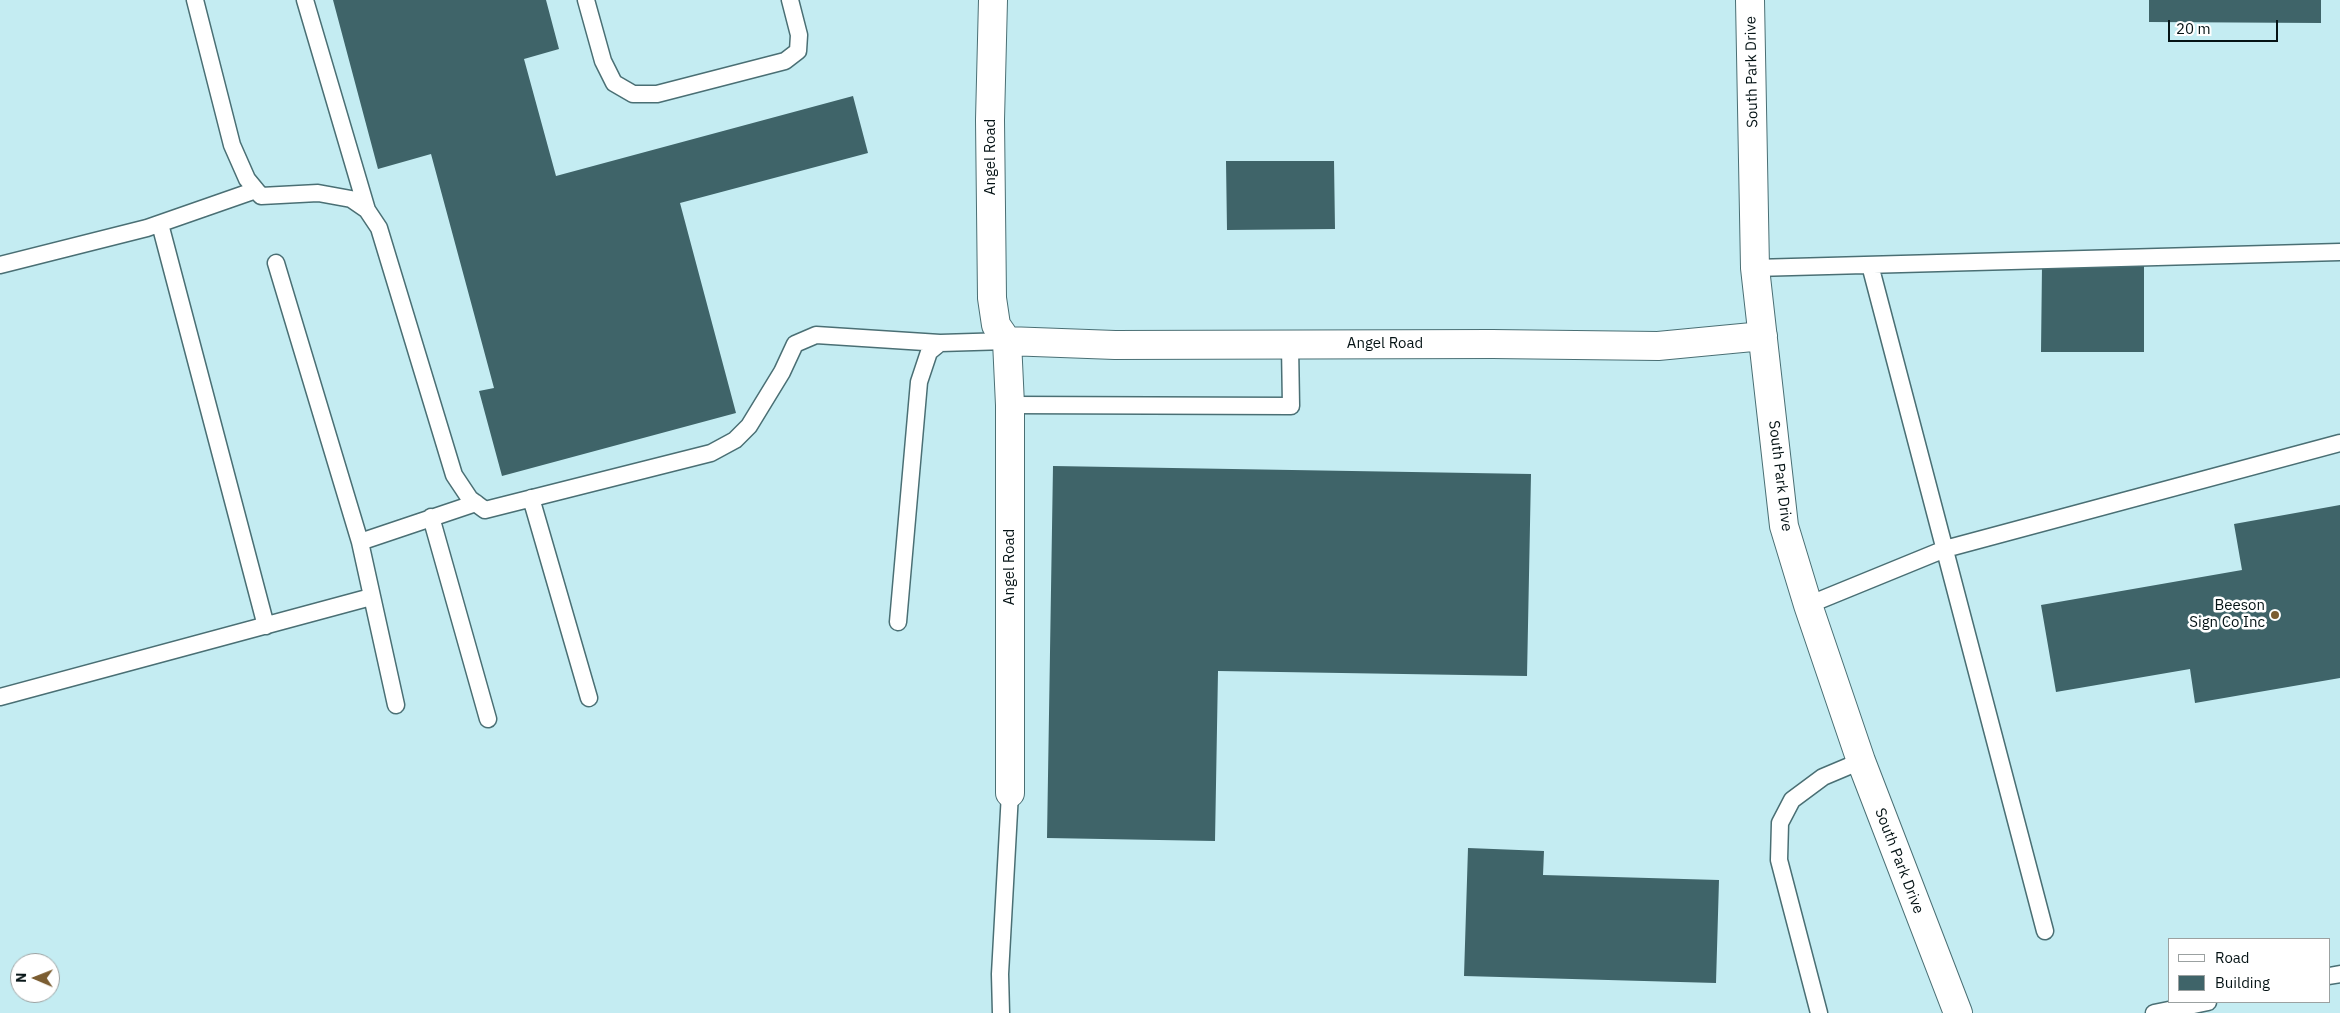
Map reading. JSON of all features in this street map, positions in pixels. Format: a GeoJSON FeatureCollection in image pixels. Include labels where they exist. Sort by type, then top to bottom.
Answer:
{"type":"FeatureCollection","features":[{"type":"Feature","properties":{"kind":"street","name":"Angel Road"},"geometry":{"type":"LineString","coordinates":[[993,0],[990,120],[992,298],[996,325],[1007,341],[1010,405],[1010,793]]}},
{"type":"Feature","properties":{"kind":"street","name":"South Park Drive"},"geometry":{"type":"LineString","coordinates":[[1750,0],[1756,268],[1784,526],[1808,605],[1861,761],[1958,1013]]}},
{"type":"Feature","properties":{"kind":"street","name":"Angel Road"},"geometry":{"type":"LineString","coordinates":[[1007,341],[1115,345],[1658,346],[1763,336]]}},
{"type":"Feature","properties":{"kind":"lane"},"geometry":{"type":"LineString","coordinates":[[195,0],[232,145],[247,179],[256,190],[261,196],[318,193],[351,199],[367,210]]}},
{"type":"Feature","properties":{"kind":"lane"},"geometry":{"type":"LineString","coordinates":[[305,0],[367,210],[379,228],[454,475],[470,499],[485,510],[711,453],[735,440],[749,426],[782,372],[794,344],[816,335],[940,343],[1007,341]]}},
{"type":"Feature","properties":{"kind":"lane"},"geometry":{"type":"LineString","coordinates":[[586,0],[603,61],[614,84],[633,94],[657,94],[786,61],[798,51],[799,35],[790,0]]}},
{"type":"Feature","properties":{"kind":"lane"},"geometry":{"type":"LineString","coordinates":[[0,265],[160,224],[256,190]]}},
{"type":"Feature","properties":{"kind":"lane"},"geometry":{"type":"LineString","coordinates":[[160,224],[266,626]]}},
{"type":"Feature","properties":{"kind":"lane"},"geometry":{"type":"LineString","coordinates":[[1756,268],[2340,252]]}},
{"type":"Feature","properties":{"kind":"lane"},"geometry":{"type":"LineString","coordinates":[[276,264],[360,542],[396,705]]}},
{"type":"Feature","properties":{"kind":"lane"},"geometry":{"type":"LineString","coordinates":[[1870,265],[2045,931]]}},
{"type":"Feature","properties":{"kind":"lane"},"geometry":{"type":"LineString","coordinates":[[898,622],[919,382],[929,352],[940,343]]}},
{"type":"Feature","properties":{"kind":"lane"},"geometry":{"type":"LineString","coordinates":[[1010,405],[1290,406],[1290,345]]}},
{"type":"Feature","properties":{"kind":"lane"},"geometry":{"type":"LineString","coordinates":[[1808,605],[1945,549],[2340,443]]}},
{"type":"Feature","properties":{"kind":"lane"},"geometry":{"type":"LineString","coordinates":[[531,498],[589,698]]}},
{"type":"Feature","properties":{"kind":"lane"},"geometry":{"type":"LineString","coordinates":[[360,542],[476,503]]}},
{"type":"Feature","properties":{"kind":"lane"},"geometry":{"type":"LineString","coordinates":[[431,517],[488,719]]}},
{"type":"Feature","properties":{"kind":"lane"},"geometry":{"type":"LineString","coordinates":[[0,698],[371,596]]}},
{"type":"Feature","properties":{"kind":"lane"},"geometry":{"type":"LineString","coordinates":[[1819,1013],[1779,860],[1780,823],[1792,800],[1823,777],[1861,761]]}},
{"type":"Feature","properties":{"kind":"lane"},"geometry":{"type":"LineString","coordinates":[[1001,1013],[1000,974],[1010,793]]}},
{"type":"Feature","properties":{"kind":"lane"},"geometry":{"type":"LineString","coordinates":[[2154,1013],[2203,1003]]}},
{"type":"Feature","properties":{"kind":"building"},"geometry":{"type":"Polygon","coordinates":[[[333,0],[546,0],[559,49],[524,59],[556,176],[853,96],[868,153],[680,203],[736,413],[502,476],[479,391],[494,388],[431,154],[378,169],[333,0]]]}},
{"type":"Feature","properties":{"kind":"building"},"geometry":{"type":"Polygon","coordinates":[[[2149,0],[2321,0],[2321,23],[2149,22],[2149,0]]]}},
{"type":"Feature","properties":{"kind":"building"},"geometry":{"type":"Polygon","coordinates":[[[1226,161],[1334,161],[1335,229],[1227,230],[1226,161]]]}},
{"type":"Feature","properties":{"kind":"building"},"geometry":{"type":"Polygon","coordinates":[[[2042,266],[2144,266],[2144,352],[2041,352],[2042,266]]]}},
{"type":"Feature","properties":{"kind":"building"},"geometry":{"type":"Polygon","coordinates":[[[1053,466],[1531,474],[1527,676],[1218,671],[1215,841],[1047,838],[1053,466]]]}},
{"type":"Feature","properties":{"kind":"building"},"geometry":{"type":"Polygon","coordinates":[[[2340,505],[2340,678],[2195,703],[2190,669],[2056,692],[2041,605],[2242,570],[2234,524],[2340,505]]]}},
{"type":"Feature","properties":{"kind":"building"},"geometry":{"type":"Polygon","coordinates":[[[1468,848],[1544,851],[1543,875],[1719,880],[1716,983],[1464,976],[1468,848]]]}},
{"type":"Feature","properties":{"kind":"place","name":"Beeson Sign Co Inc"},"geometry":{"type":"Point","coordinates":[2275,615]}}]}
